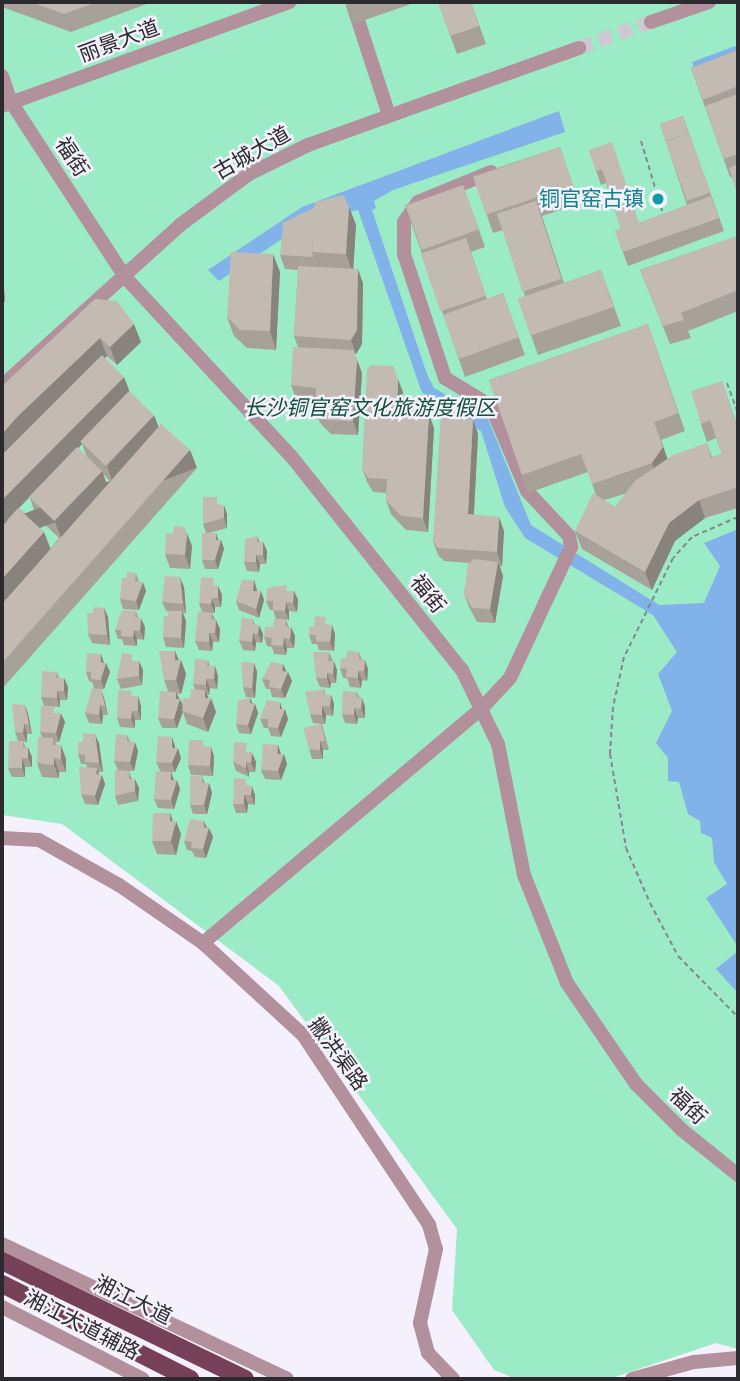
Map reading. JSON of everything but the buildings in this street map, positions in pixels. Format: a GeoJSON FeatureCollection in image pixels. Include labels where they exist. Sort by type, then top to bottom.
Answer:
{"type":"FeatureCollection","features":[{"type":"Feature","properties":{"kind":"main road","name":"湘江大道"},"geometry":{"type":"LineString","coordinates":[[2,1261],[245,1379]]}},
{"type":"Feature","properties":{"kind":"main road"},"geometry":{"type":"LineString","coordinates":[[2,1284],[190,1379]]}},
{"type":"Feature","properties":{"kind":"street","name":"丽景大道"},"geometry":{"type":"LineString","coordinates":[[6,104],[290,2]]}},
{"type":"Feature","properties":{"kind":"street"},"geometry":{"type":"LineString","coordinates":[[352,2],[389,115]]}},
{"type":"Feature","properties":{"kind":"street"},"geometry":{"type":"LineString","coordinates":[[651,22],[709,2]]}},
{"type":"Feature","properties":{"kind":"street","name":"古城大道"},"geometry":{"type":"LineString","coordinates":[[2,386],[180,225],[249,174],[308,145],[579,48]]}},
{"type":"Feature","properties":{"kind":"street","name":"福街"},"geometry":{"type":"LineString","coordinates":[[2,76],[6,104],[125,277],[291,456],[462,670],[498,744],[524,875],[567,983],[636,1084],[682,1130],[738,1175]]}},
{"type":"Feature","properties":{"kind":"street"},"geometry":{"type":"LineString","coordinates":[[203,943],[481,709],[510,678],[571,547],[569,536],[527,491],[491,406],[445,378],[402,245],[404,222],[418,202],[507,167]]}},
{"type":"Feature","properties":{"kind":"street","name":"撇洪渠路"},"geometry":{"type":"LineString","coordinates":[[2,838],[40,840],[119,885],[203,943],[303,1035],[429,1225],[436,1249],[421,1323],[428,1353],[453,1379]]}},
{"type":"Feature","properties":{"kind":"street","name":"湘江大道辅路"},"geometry":{"type":"LineString","coordinates":[[2,1244],[288,1379]]}},
{"type":"Feature","properties":{"kind":"street","name":"湘江大道辅路"},"geometry":{"type":"LineString","coordinates":[[2,1307],[143,1379]]}},
{"type":"Feature","properties":{"kind":"street"},"geometry":{"type":"LineString","coordinates":[[632,1379],[694,1362],[738,1358]]}},
{"type":"Feature","properties":{"kind":"path"},"geometry":{"type":"LineString","coordinates":[[641,141],[666,224]]}},
{"type":"Feature","properties":{"kind":"path"},"geometry":{"type":"LineString","coordinates":[[727,383],[738,414]]}},
{"type":"Feature","properties":{"kind":"path"},"geometry":{"type":"LineString","coordinates":[[738,517],[692,537],[673,558],[624,657],[612,707],[610,754],[626,848],[678,956],[738,1017]]}},
{"type":"Feature","properties":{"kind":"green space","name":"长沙铜官窑文化旅游度假区"},"geometry":{"type":"Polygon","coordinates":[[[2,2],[738,2],[738,1349],[716,1343],[609,1379],[516,1379],[494,1370],[452,1310],[457,1229],[279,986],[62,824],[2,815],[2,2]]]}},
{"type":"Feature","properties":{"kind":"water"},"geometry":{"type":"Polygon","coordinates":[[[738,45],[738,66],[698,82],[692,62],[738,45]]]}},
{"type":"Feature","properties":{"kind":"water"},"geometry":{"type":"Polygon","coordinates":[[[559,111],[565,132],[393,190],[374,201],[376,208],[372,210],[434,388],[488,419],[531,525],[659,605],[704,603],[720,566],[704,543],[736,530],[738,947],[706,898],[727,884],[714,862],[712,838],[701,833],[700,821],[688,814],[679,782],[668,781],[668,758],[656,743],[672,711],[658,674],[677,652],[653,615],[525,538],[505,507],[481,431],[429,403],[421,390],[358,210],[303,225],[219,281],[208,270],[302,207],[559,111]]]}},
{"type":"Feature","properties":{"kind":"water"},"geometry":{"type":"Polygon","coordinates":[[[738,951],[738,993],[716,969],[738,951]]]}},
{"type":"Feature","properties":{"kind":"tunnel"},"geometry":{"type":"LineString","coordinates":[[579,48],[651,22]]}},
{"type":"Feature","properties":{"kind":"place","name":"铜官窑古镇"},"geometry":{"type":"Point","coordinates":[658,199]}}]}
